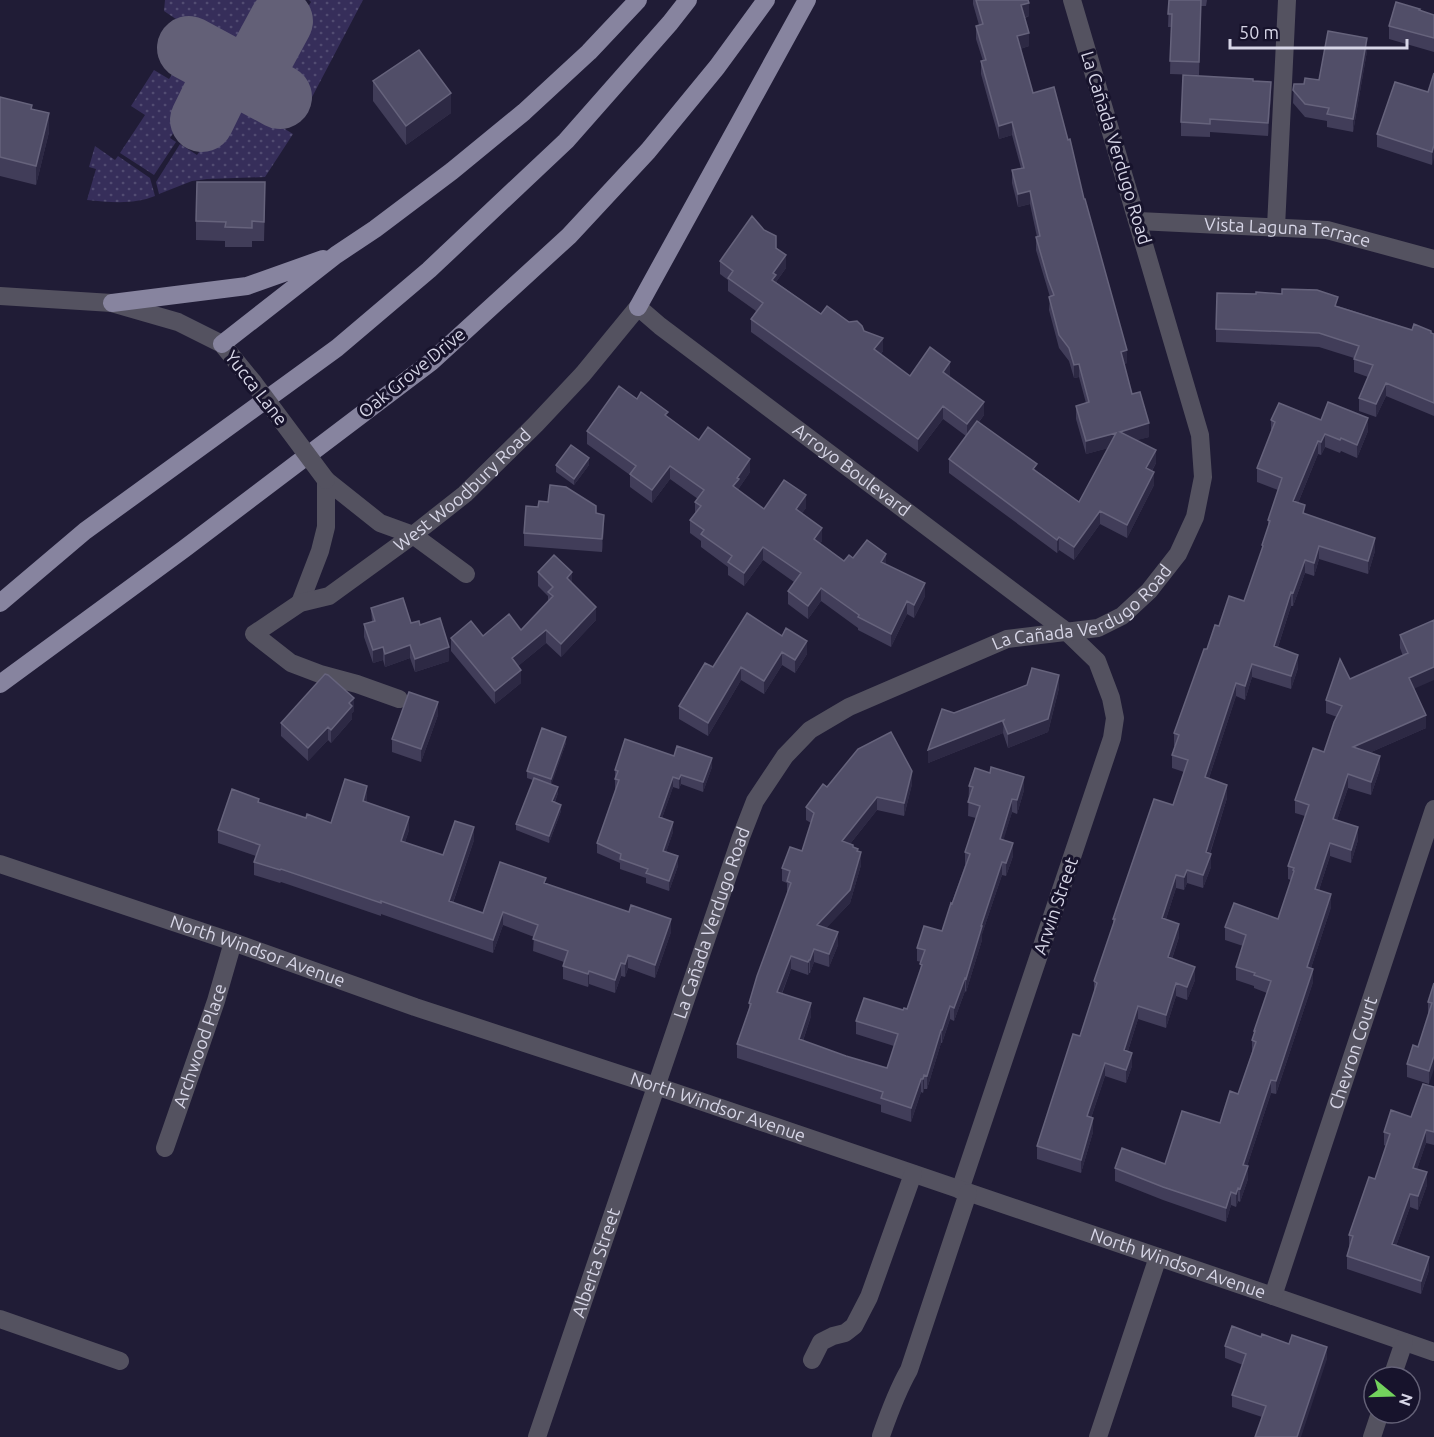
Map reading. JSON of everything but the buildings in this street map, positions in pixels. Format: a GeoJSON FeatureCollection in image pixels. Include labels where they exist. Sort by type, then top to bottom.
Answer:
{"type":"FeatureCollection","features":[{"type":"Feature","properties":{"kind":"main road"},"geometry":{"type":"LineString","coordinates":[[222,344],[336,255],[375,229],[452,171],[524,112],[589,52],[638,0]]}},
{"type":"Feature","properties":{"kind":"main road"},"geometry":{"type":"LineString","coordinates":[[0,603],[85,531],[338,348],[429,270],[566,141],[688,0]]}},
{"type":"Feature","properties":{"kind":"main road","name":"Oak Grove Drive"},"geometry":{"type":"LineString","coordinates":[[0,684],[184,549],[431,362],[569,236],[648,151],[717,67],[766,0]]}},
{"type":"Feature","properties":{"kind":"main road"},"geometry":{"type":"LineString","coordinates":[[638,307],[807,0]]}},
{"type":"Feature","properties":{"kind":"main road"},"geometry":{"type":"LineString","coordinates":[[112,303],[247,286],[336,255]]}},
{"type":"Feature","properties":{"kind":"street","name":"La Cañada Verdugo Road"},"geometry":{"type":"LineString","coordinates":[[656,1086],[755,801],[785,756],[810,730],[849,707],[1007,639],[1098,628],[1122,616],[1149,591],[1178,554],[1195,517],[1203,477],[1200,435],[1072,0]]}},
{"type":"Feature","properties":{"kind":"street"},"geometry":{"type":"LineString","coordinates":[[1276,227],[1287,0]]}},
{"type":"Feature","properties":{"kind":"street","name":"Vista Laguna Terrace"},"geometry":{"type":"LineString","coordinates":[[1138,221],[1327,230],[1434,260]]}},
{"type":"Feature","properties":{"kind":"street","name":"Yucca Lane"},"geometry":{"type":"LineString","coordinates":[[0,296],[112,303],[178,322],[222,344],[326,480],[380,523],[413,535],[466,574]]}},
{"type":"Feature","properties":{"kind":"street","name":"West Woodbury Road"},"geometry":{"type":"LineString","coordinates":[[399,699],[291,663],[254,634],[300,603],[329,596],[465,494],[583,374],[638,307]]}},
{"type":"Feature","properties":{"kind":"street","name":"Arroyo Boulevard"},"geometry":{"type":"LineString","coordinates":[[638,307],[660,326],[1067,632]]}},
{"type":"Feature","properties":{"kind":"street"},"geometry":{"type":"LineString","coordinates":[[300,603],[320,551],[326,527],[326,480]]}},
{"type":"Feature","properties":{"kind":"street","name":"Arwin Street"},"geometry":{"type":"LineString","coordinates":[[881,1436],[891,1407],[909,1370],[964,1191],[1112,738],[1115,718],[1111,698],[1097,661],[1067,632]]}},
{"type":"Feature","properties":{"kind":"street","name":"Chevron Court"},"geometry":{"type":"LineString","coordinates":[[1273,1296],[1434,809]]}},
{"type":"Feature","properties":{"kind":"street","name":"North Windsor Avenue"},"geometry":{"type":"LineString","coordinates":[[0,864],[1434,1352]]}},
{"type":"Feature","properties":{"kind":"street","name":"Archwood Place"},"geometry":{"type":"LineString","coordinates":[[165,1148],[216,1001],[233,942]]}},
{"type":"Feature","properties":{"kind":"street","name":"Alberta Street"},"geometry":{"type":"LineString","coordinates":[[537,1437],[656,1086]]}},
{"type":"Feature","properties":{"kind":"street"},"geometry":{"type":"LineString","coordinates":[[812,1360],[821,1342],[845,1333],[854,1326],[869,1296],[913,1174]]}},
{"type":"Feature","properties":{"kind":"street"},"geometry":{"type":"LineString","coordinates":[[1098,1437],[1158,1257]]}},
{"type":"Feature","properties":{"kind":"street"},"geometry":{"type":"LineString","coordinates":[[0,1319],[120,1361]]}},
{"type":"Feature","properties":{"kind":"street"},"geometry":{"type":"LineString","coordinates":[[1396,1365],[1404,1342]]}},
{"type":"Feature","properties":{"kind":"shaded area"},"geometry":{"type":"Polygon","coordinates":[[[165,0],[275,0],[268,13],[276,19],[252,64],[244,67],[194,40],[198,34],[164,11],[165,0]]]}},
{"type":"Feature","properties":{"kind":"shaded area"},"geometry":{"type":"Polygon","coordinates":[[[309,0],[363,0],[311,99],[287,85],[284,89],[262,77],[261,70],[286,24],[294,29],[311,2],[309,0]]]}},
{"type":"Feature","properties":{"kind":"shaded area"},"geometry":{"type":"Polygon","coordinates":[[[184,57],[215,73],[215,81],[197,116],[188,111],[170,138],[176,142],[154,175],[120,153],[145,115],[131,106],[154,70],[169,79],[184,57]]]}},
{"type":"Feature","properties":{"kind":"shaded area"},"geometry":{"type":"Polygon","coordinates":[[[233,82],[275,104],[267,118],[293,134],[265,177],[192,181],[159,194],[156,182],[180,144],[197,155],[215,129],[206,122],[225,86],[233,82]]]}},
{"type":"Feature","properties":{"kind":"shaded area"},"geometry":{"type":"Polygon","coordinates":[[[95,146],[115,160],[118,156],[150,178],[155,196],[130,202],[87,200],[96,169],[89,167],[95,146]]]}},
{"type":"Feature","properties":{"kind":"taxiway"},"geometry":{"type":"LineString","coordinates":[[249,80],[281,21]]}},
{"type":"Feature","properties":{"kind":"taxiway"},"geometry":{"type":"LineString","coordinates":[[189,48],[280,97]]}},
{"type":"Feature","properties":{"kind":"taxiway"},"geometry":{"type":"LineString","coordinates":[[202,120],[227,69]]}}]}
